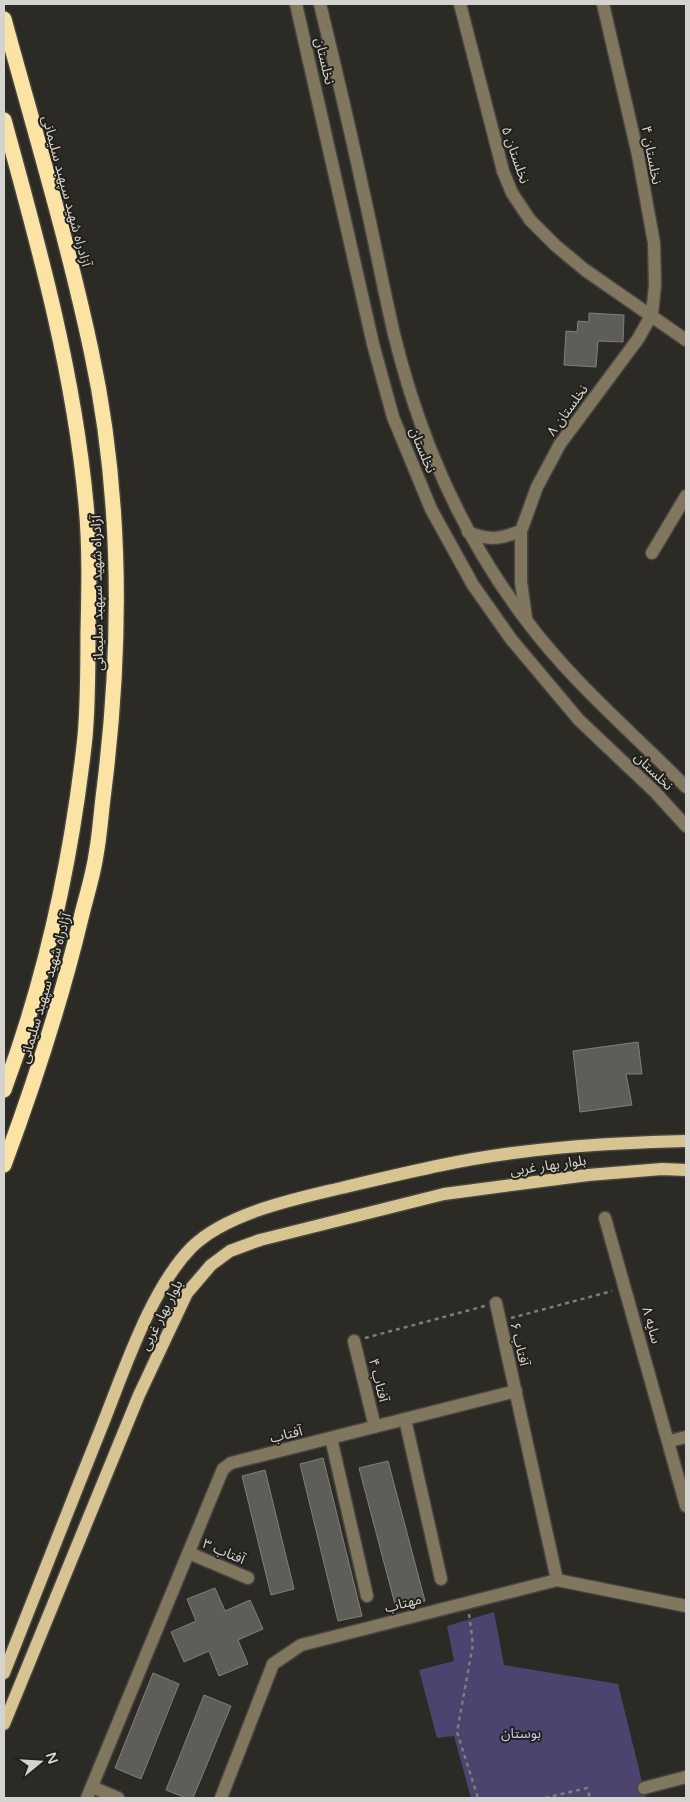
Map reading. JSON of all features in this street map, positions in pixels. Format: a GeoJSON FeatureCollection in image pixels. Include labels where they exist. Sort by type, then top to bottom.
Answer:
{"type":"FeatureCollection","features":[{"type":"Feature","properties":{"kind":"highway","name":"آزادراه شهید سپهبد سلیمانی"},"geometry":{"type":"LineString","coordinates":[[4,19],[64,238],[92,352],[104,428],[112,505],[115,655],[110,736],[96,855],[69,971],[36,1080],[4,1165]]}},
{"type":"Feature","properties":{"kind":"highway","name":"آزادراه شهید سپهبد سلیمانی"},"geometry":{"type":"LineString","coordinates":[[4,120],[38,244],[65,357],[86,505],[89,579],[85,735],[70,850],[44,964],[4,1090]]}},
{"type":"Feature","properties":{"kind":"main road","name":"بلوار بهار غربی"},"geometry":{"type":"LineString","coordinates":[[4,1672],[117,1389],[160,1290],[170,1273],[194,1246],[232,1222],[257,1212],[300,1198],[444,1164],[570,1146],[686,1141]]}},
{"type":"Feature","properties":{"kind":"main road","name":"بلوار بهار غربی"},"geometry":{"type":"LineString","coordinates":[[4,1724],[139,1395],[187,1293],[210,1265],[230,1251],[260,1240],[444,1194],[588,1175],[662,1169],[686,1170]]}},
{"type":"Feature","properties":{"kind":"street","name":"نخلستان"},"geometry":{"type":"LineString","coordinates":[[296,4],[373,344],[393,417],[431,509],[473,585],[511,639],[579,720],[655,792],[686,826]]}},
{"type":"Feature","properties":{"kind":"street","name":"نخلستان"},"geometry":{"type":"LineString","coordinates":[[320,4],[354,147],[394,336],[416,407],[452,498],[468,532],[526,620],[581,684],[686,787]]}},
{"type":"Feature","properties":{"kind":"street","name":"نخلستان ۵"},"geometry":{"type":"LineString","coordinates":[[460,4],[502,171],[512,193],[530,220],[555,245],[585,270],[652,314],[686,340]]}},
{"type":"Feature","properties":{"kind":"street","name":"نخلستان ۴"},"geometry":{"type":"LineString","coordinates":[[603,4],[638,156],[654,244],[655,285],[652,314]]}},
{"type":"Feature","properties":{"kind":"street","name":"نخلستان ۸"},"geometry":{"type":"LineString","coordinates":[[526,620],[521,582],[521,531],[537,487],[560,444],[638,339],[652,314]]}},
{"type":"Feature","properties":{"kind":"street"},"geometry":{"type":"LineString","coordinates":[[652,553],[686,496]]}},
{"type":"Feature","properties":{"kind":"street"},"geometry":{"type":"LineString","coordinates":[[468,532],[483,538],[502,538],[521,531]]}},
{"type":"Feature","properties":{"kind":"street"},"geometry":{"type":"LineString","coordinates":[[673,773],[686,777]]}},
{"type":"Feature","properties":{"kind":"street","name":"سایه ۸"},"geometry":{"type":"LineString","coordinates":[[605,1218],[670,1441],[686,1506]]}},
{"type":"Feature","properties":{"kind":"street","name":"آفتاب ۶"},"geometry":{"type":"LineString","coordinates":[[496,1303],[516,1391]]}},
{"type":"Feature","properties":{"kind":"street","name":"آفتاب ۴"},"geometry":{"type":"LineString","coordinates":[[354,1341],[375,1427]]}},
{"type":"Feature","properties":{"kind":"street"},"geometry":{"type":"LineString","coordinates":[[516,1391],[557,1580]]}},
{"type":"Feature","properties":{"kind":"street","name":"آفتاب"},"geometry":{"type":"LineString","coordinates":[[89,1793],[223,1469],[231,1463],[516,1391]]}},
{"type":"Feature","properties":{"kind":"street"},"geometry":{"type":"LineString","coordinates":[[405,1419],[442,1579]]}},
{"type":"Feature","properties":{"kind":"street"},"geometry":{"type":"LineString","coordinates":[[670,1441],[686,1437]]}},
{"type":"Feature","properties":{"kind":"street"},"geometry":{"type":"LineString","coordinates":[[331,1438],[367,1596]]}},
{"type":"Feature","properties":{"kind":"street","name":"آفتاب ۳"},"geometry":{"type":"LineString","coordinates":[[189,1553],[248,1578]]}},
{"type":"Feature","properties":{"kind":"street","name":"مهتاب"},"geometry":{"type":"LineString","coordinates":[[221,1798],[273,1664],[301,1645],[557,1580],[686,1606]]}},
{"type":"Feature","properties":{"kind":"street"},"geometry":{"type":"LineString","coordinates":[[644,1788],[686,1777]]}},
{"type":"Feature","properties":{"kind":"street"},"geometry":{"type":"LineString","coordinates":[[89,1793],[118,1798]]}},
{"type":"Feature","properties":{"kind":"path"},"geometry":{"type":"LineString","coordinates":[[500,1321],[625,1288]]}},
{"type":"Feature","properties":{"kind":"path"},"geometry":{"type":"LineString","coordinates":[[354,1341],[496,1303]]}},
{"type":"Feature","properties":{"kind":"path"},"geometry":{"type":"LineString","coordinates":[[467,1602],[473,1644],[457,1732],[478,1798]]}},
{"type":"Feature","properties":{"kind":"path"},"geometry":{"type":"LineString","coordinates":[[545,1798],[587,1788],[590,1798]]}},
{"type":"Feature","properties":{"kind":"green space","name":"بوستان"},"geometry":{"type":"Polygon","coordinates":[[[494,1612],[504,1665],[618,1684],[646,1798],[471,1798],[454,1736],[437,1738],[419,1670],[454,1661],[447,1626],[494,1612]]]}},
{"type":"Feature","properties":{"kind":"building"},"geometry":{"type":"Polygon","coordinates":[[[589,313],[624,315],[623,342],[598,341],[596,367],[564,365],[566,331],[577,332],[578,321],[589,322],[589,313]]]}},
{"type":"Feature","properties":{"kind":"building"},"geometry":{"type":"Polygon","coordinates":[[[638,1042],[642,1074],[626,1074],[632,1105],[580,1112],[573,1051],[638,1042]]]}},
{"type":"Feature","properties":{"kind":"building"},"geometry":{"type":"Polygon","coordinates":[[[323,1458],[362,1616],[338,1621],[300,1464],[323,1458]]]}},
{"type":"Feature","properties":{"kind":"building"},"geometry":{"type":"Polygon","coordinates":[[[388,1461],[425,1601],[396,1608],[359,1468],[388,1461]]]}},
{"type":"Feature","properties":{"kind":"building"},"geometry":{"type":"Polygon","coordinates":[[[265,1470],[294,1589],[271,1595],[242,1476],[265,1470]]]}},
{"type":"Feature","properties":{"kind":"building"},"geometry":{"type":"Polygon","coordinates":[[[215,1588],[225,1611],[250,1600],[263,1629],[238,1640],[248,1664],[219,1676],[209,1651],[184,1662],[171,1632],[196,1621],[187,1599],[215,1588]]]}},
{"type":"Feature","properties":{"kind":"building"},"geometry":{"type":"Polygon","coordinates":[[[153,1673],[179,1684],[141,1779],[115,1768],[153,1673]]]}},
{"type":"Feature","properties":{"kind":"building"},"geometry":{"type":"Polygon","coordinates":[[[204,1695],[231,1706],[193,1798],[186,1798],[166,1790],[204,1695]]]}}]}
